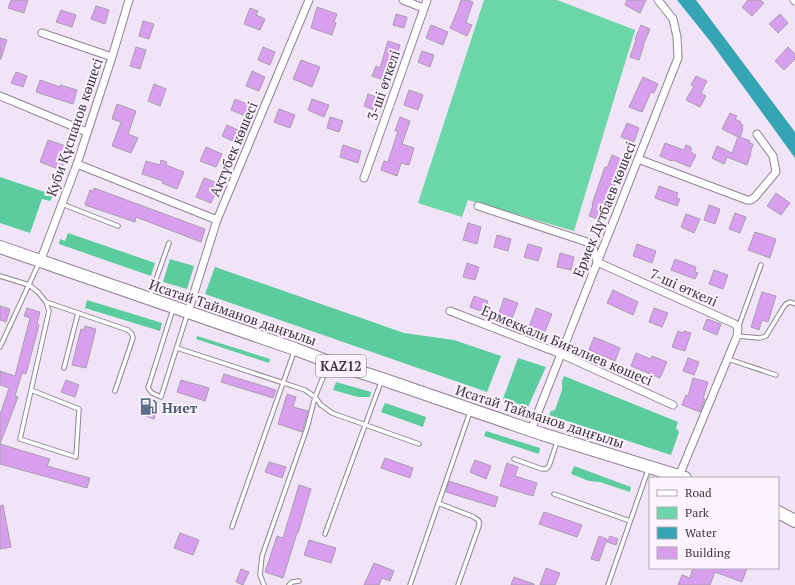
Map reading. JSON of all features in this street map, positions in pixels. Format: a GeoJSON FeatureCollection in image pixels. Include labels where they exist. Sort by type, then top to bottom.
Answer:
{"type":"FeatureCollection","features":[{"type":"Feature","properties":{"kind":"main road","name":"Исатай Тайманов даңғылы"},"geometry":{"type":"LineString","coordinates":[[0,247],[329,362],[558,439],[682,477]]}},
{"type":"Feature","properties":{"kind":"main road"},"geometry":{"type":"LineString","coordinates":[[779,513],[795,521]]}},
{"type":"Feature","properties":{"kind":"street","name":"Куби Құспанов көшесi"},"geometry":{"type":"LineString","coordinates":[[40,262],[88,132],[129,0]]}},
{"type":"Feature","properties":{"kind":"street","name":"Ақтүбек көшесi"},"geometry":{"type":"LineString","coordinates":[[188,312],[217,220],[309,0]]}},
{"type":"Feature","properties":{"kind":"street"},"geometry":{"type":"LineString","coordinates":[[403,0],[423,8]]}},
{"type":"Feature","properties":{"kind":"street","name":"3-шi өткелi"},"geometry":{"type":"LineString","coordinates":[[364,178],[427,0]]}},
{"type":"Feature","properties":{"kind":"street","name":"Ермек Дүтбаев көшесi"},"geometry":{"type":"LineString","coordinates":[[531,430],[678,58],[677,37],[673,19],[658,0]]}},
{"type":"Feature","properties":{"kind":"street"},"geometry":{"type":"LineString","coordinates":[[42,33],[112,57]]}},
{"type":"Feature","properties":{"kind":"street"},"geometry":{"type":"LineString","coordinates":[[0,96],[88,132]]}},
{"type":"Feature","properties":{"kind":"street"},"geometry":{"type":"LineString","coordinates":[[638,159],[747,200],[751,200],[776,172],[773,156],[757,134]]}},
{"type":"Feature","properties":{"kind":"street"},"geometry":{"type":"LineString","coordinates":[[77,164],[217,220]]}},
{"type":"Feature","properties":{"kind":"street"},"geometry":{"type":"LineString","coordinates":[[478,206],[587,242],[593,248],[597,262]]}},
{"type":"Feature","properties":{"kind":"street","name":"7-шi өткелi"},"geometry":{"type":"LineString","coordinates":[[597,262],[735,324],[738,328]]}},
{"type":"Feature","properties":{"kind":"street","name":"Ермекқали Биғалиев көшесі"},"geometry":{"type":"LineString","coordinates":[[450,311],[561,354],[673,405]]}},
{"type":"Feature","properties":{"kind":"street"},"geometry":{"type":"LineString","coordinates":[[682,477],[737,336],[738,328]]}},
{"type":"Feature","properties":{"kind":"lane"},"geometry":{"type":"LineString","coordinates":[[62,204],[118,226]]}},
{"type":"Feature","properties":{"kind":"lane"},"geometry":{"type":"LineString","coordinates":[[149,298],[169,243]]}},
{"type":"Feature","properties":{"kind":"lane"},"geometry":{"type":"LineString","coordinates":[[0,347],[40,262]]}},
{"type":"Feature","properties":{"kind":"lane"},"geometry":{"type":"LineString","coordinates":[[738,328],[761,265]]}},
{"type":"Feature","properties":{"kind":"lane"},"geometry":{"type":"LineString","coordinates":[[0,276],[29,285],[38,292],[46,302],[49,311],[31,390],[20,439],[76,457],[79,409],[31,390]]}},
{"type":"Feature","properties":{"kind":"lane"},"geometry":{"type":"LineString","coordinates":[[46,302],[128,330],[132,334],[133,338],[115,391]]}},
{"type":"Feature","properties":{"kind":"lane"},"geometry":{"type":"LineString","coordinates":[[737,336],[760,338],[766,336],[786,304],[790,302],[795,304]]}},
{"type":"Feature","properties":{"kind":"lane"},"geometry":{"type":"LineString","coordinates":[[174,307],[148,388],[152,393],[161,397],[188,312]]}},
{"type":"Feature","properties":{"kind":"lane"},"geometry":{"type":"LineString","coordinates":[[64,368],[78,313]]}},
{"type":"Feature","properties":{"kind":"lane"},"geometry":{"type":"LineString","coordinates":[[177,348],[305,390],[332,413],[419,444]]}},
{"type":"Feature","properties":{"kind":"lane"},"geometry":{"type":"LineString","coordinates":[[232,527],[295,349]]}},
{"type":"Feature","properties":{"kind":"lane"},"geometry":{"type":"LineString","coordinates":[[727,359],[776,375]]}},
{"type":"Feature","properties":{"kind":"lane"},"geometry":{"type":"LineString","coordinates":[[264,585],[260,575],[262,556],[307,428],[315,397],[329,362]]}},
{"type":"Feature","properties":{"kind":"lane"},"geometry":{"type":"LineString","coordinates":[[325,534],[382,379]]}},
{"type":"Feature","properties":{"kind":"lane"},"geometry":{"type":"LineString","coordinates":[[410,585],[471,409]]}},
{"type":"Feature","properties":{"kind":"lane"},"geometry":{"type":"LineString","coordinates":[[514,459],[546,469],[549,466],[558,439]]}},
{"type":"Feature","properties":{"kind":"lane"},"geometry":{"type":"LineString","coordinates":[[608,585],[648,467]]}},
{"type":"Feature","properties":{"kind":"lane"},"geometry":{"type":"LineString","coordinates":[[554,494],[630,521]]}},
{"type":"Feature","properties":{"kind":"lane"},"geometry":{"type":"LineString","coordinates":[[438,503],[474,517],[479,521],[480,526],[458,585]]}},
{"type":"Feature","properties":{"kind":"lane"},"geometry":{"type":"LineString","coordinates":[[289,585],[292,582],[299,581]]}},
{"type":"Feature","properties":{"kind":"green space"},"geometry":{"type":"Polygon","coordinates":[[[484,0],[557,0],[635,30],[574,231],[468,200],[462,217],[418,203],[484,0]]]}},
{"type":"Feature","properties":{"kind":"green space"},"geometry":{"type":"Polygon","coordinates":[[[0,177],[54,195],[50,201],[42,199],[30,233],[0,223],[0,177]]]}},
{"type":"Feature","properties":{"kind":"green space"},"geometry":{"type":"Polygon","coordinates":[[[68,233],[155,263],[151,276],[59,244],[60,239],[65,241],[68,233]]]}},
{"type":"Feature","properties":{"kind":"green space"},"geometry":{"type":"Polygon","coordinates":[[[170,259],[194,266],[187,289],[163,282],[170,259]]]}},
{"type":"Feature","properties":{"kind":"green space"},"geometry":{"type":"Polygon","coordinates":[[[215,267],[404,333],[454,340],[501,356],[487,392],[205,294],[215,267]]]}},
{"type":"Feature","properties":{"kind":"green space"},"geometry":{"type":"Polygon","coordinates":[[[87,300],[162,323],[160,331],[85,308],[87,300]]]}},
{"type":"Feature","properties":{"kind":"green space"},"geometry":{"type":"Polygon","coordinates":[[[197,336],[270,359],[269,363],[196,339],[197,336]]]}},
{"type":"Feature","properties":{"kind":"green space"},"geometry":{"type":"Polygon","coordinates":[[[518,358],[546,367],[528,407],[503,399],[518,358]]]}},
{"type":"Feature","properties":{"kind":"green space"},"geometry":{"type":"Polygon","coordinates":[[[564,376],[678,422],[676,428],[679,432],[671,455],[549,415],[551,411],[555,410],[562,390],[562,381],[564,376]]]}},
{"type":"Feature","properties":{"kind":"green space"},"geometry":{"type":"Polygon","coordinates":[[[336,382],[371,392],[370,397],[358,397],[333,390],[336,382]]]}},
{"type":"Feature","properties":{"kind":"green space"},"geometry":{"type":"Polygon","coordinates":[[[385,403],[426,417],[423,427],[381,412],[385,403]]]}},
{"type":"Feature","properties":{"kind":"green space"},"geometry":{"type":"Polygon","coordinates":[[[486,431],[540,448],[539,454],[484,436],[486,431]]]}},
{"type":"Feature","properties":{"kind":"green space"},"geometry":{"type":"Polygon","coordinates":[[[574,466],[631,487],[630,492],[600,482],[589,481],[571,474],[574,466]]]}},
{"type":"Feature","properties":{"kind":"water"},"geometry":{"type":"Polygon","coordinates":[[[677,0],[696,0],[795,132],[795,158],[710,41],[677,0]]]}},
{"type":"Feature","properties":{"kind":"building"},"geometry":{"type":"Polygon","coordinates":[[[11,0],[28,0],[24,13],[8,8],[11,0]]]}},
{"type":"Feature","properties":{"kind":"building"},"geometry":{"type":"Polygon","coordinates":[[[461,0],[473,2],[466,23],[472,25],[467,36],[450,28],[461,0]]]}},
{"type":"Feature","properties":{"kind":"building"},"geometry":{"type":"Polygon","coordinates":[[[627,0],[646,0],[640,13],[625,5],[627,0]]]}},
{"type":"Feature","properties":{"kind":"building"},"geometry":{"type":"Polygon","coordinates":[[[748,0],[760,0],[764,3],[752,16],[742,7],[748,0]]]}},
{"type":"Feature","properties":{"kind":"building"},"geometry":{"type":"Polygon","coordinates":[[[96,6],[109,10],[105,24],[91,19],[96,6]]]}},
{"type":"Feature","properties":{"kind":"building"},"geometry":{"type":"Polygon","coordinates":[[[317,7],[337,14],[332,35],[311,28],[317,7]]]}},
{"type":"Feature","properties":{"kind":"building"},"geometry":{"type":"Polygon","coordinates":[[[250,8],[258,11],[256,15],[265,19],[260,30],[244,24],[250,8]]]}},
{"type":"Feature","properties":{"kind":"building"},"geometry":{"type":"Polygon","coordinates":[[[61,10],[76,15],[72,27],[56,22],[61,10]]]}},
{"type":"Feature","properties":{"kind":"building"},"geometry":{"type":"Polygon","coordinates":[[[396,14],[407,17],[404,28],[393,25],[396,14]]]}},
{"type":"Feature","properties":{"kind":"building"},"geometry":{"type":"Polygon","coordinates":[[[780,14],[788,23],[778,33],[769,24],[780,14]]]}},
{"type":"Feature","properties":{"kind":"building"},"geometry":{"type":"Polygon","coordinates":[[[143,21],[154,24],[149,39],[139,36],[143,21]]]}},
{"type":"Feature","properties":{"kind":"building"},"geometry":{"type":"Polygon","coordinates":[[[431,25],[448,32],[443,45],[426,38],[431,25]]]}},
{"type":"Feature","properties":{"kind":"building"},"geometry":{"type":"Polygon","coordinates":[[[641,25],[650,29],[643,45],[639,60],[630,57],[641,25]]]}},
{"type":"Feature","properties":{"kind":"building"},"geometry":{"type":"Polygon","coordinates":[[[0,38],[7,40],[1,59],[0,59],[0,38]]]}},
{"type":"Feature","properties":{"kind":"building"},"geometry":{"type":"Polygon","coordinates":[[[388,41],[400,45],[389,82],[372,76],[376,66],[380,68],[388,41]]]}},
{"type":"Feature","properties":{"kind":"building"},"geometry":{"type":"Polygon","coordinates":[[[136,47],[146,50],[140,69],[130,66],[136,47]]]}},
{"type":"Feature","properties":{"kind":"building"},"geometry":{"type":"Polygon","coordinates":[[[263,47],[275,52],[270,65],[258,60],[263,47]]]}},
{"type":"Feature","properties":{"kind":"building"},"geometry":{"type":"Polygon","coordinates":[[[788,47],[795,54],[795,59],[784,70],[775,61],[788,47]]]}},
{"type":"Feature","properties":{"kind":"building"},"geometry":{"type":"Polygon","coordinates":[[[422,51],[434,55],[430,67],[418,62],[422,51]]]}},
{"type":"Feature","properties":{"kind":"building"},"geometry":{"type":"Polygon","coordinates":[[[301,60],[320,67],[312,87],[293,79],[301,60]]]}},
{"type":"Feature","properties":{"kind":"building"},"geometry":{"type":"Polygon","coordinates":[[[252,71],[265,77],[259,91],[246,86],[252,71]]]}},
{"type":"Feature","properties":{"kind":"building"},"geometry":{"type":"Polygon","coordinates":[[[16,72],[27,76],[23,87],[11,83],[16,72]]]}},
{"type":"Feature","properties":{"kind":"building"},"geometry":{"type":"Polygon","coordinates":[[[696,76],[707,81],[701,93],[706,96],[700,107],[686,100],[694,86],[691,85],[696,76]]]}},
{"type":"Feature","properties":{"kind":"building"},"geometry":{"type":"Polygon","coordinates":[[[643,77],[658,84],[654,93],[651,92],[642,112],[629,107],[643,77]]]}},
{"type":"Feature","properties":{"kind":"building"},"geometry":{"type":"Polygon","coordinates":[[[40,80],[60,87],[60,85],[77,90],[73,104],[36,92],[40,80]]]}},
{"type":"Feature","properties":{"kind":"building"},"geometry":{"type":"Polygon","coordinates":[[[154,84],[166,89],[160,106],[148,101],[154,84]]]}},
{"type":"Feature","properties":{"kind":"building"},"geometry":{"type":"Polygon","coordinates":[[[409,90],[423,95],[418,110],[404,105],[409,90]]]}},
{"type":"Feature","properties":{"kind":"building"},"geometry":{"type":"Polygon","coordinates":[[[368,94],[382,99],[377,111],[364,106],[368,94]]]}},
{"type":"Feature","properties":{"kind":"building"},"geometry":{"type":"Polygon","coordinates":[[[235,99],[252,106],[248,117],[231,110],[235,99]]]}},
{"type":"Feature","properties":{"kind":"building"},"geometry":{"type":"Polygon","coordinates":[[[312,99],[329,105],[324,117],[308,110],[312,99]]]}},
{"type":"Feature","properties":{"kind":"building"},"geometry":{"type":"Polygon","coordinates":[[[117,104],[136,111],[128,134],[138,138],[131,153],[112,146],[121,122],[112,119],[117,104]]]}},
{"type":"Feature","properties":{"kind":"building"},"geometry":{"type":"Polygon","coordinates":[[[279,109],[295,115],[290,128],[274,122],[279,109]]]}},
{"type":"Feature","properties":{"kind":"building"},"geometry":{"type":"Polygon","coordinates":[[[730,113],[737,116],[735,119],[743,125],[740,137],[750,141],[749,143],[753,144],[747,165],[727,157],[724,164],[712,158],[717,146],[732,153],[738,137],[722,129],[730,113]]]}},
{"type":"Feature","properties":{"kind":"building"},"geometry":{"type":"Polygon","coordinates":[[[330,117],[343,121],[339,132],[327,128],[330,117]]]}},
{"type":"Feature","properties":{"kind":"building"},"geometry":{"type":"Polygon","coordinates":[[[400,117],[410,121],[402,144],[414,148],[409,165],[401,163],[397,176],[381,170],[384,161],[388,162],[398,131],[395,131],[400,117]]]}},
{"type":"Feature","properties":{"kind":"building"},"geometry":{"type":"Polygon","coordinates":[[[627,123],[639,128],[634,142],[621,137],[627,123]]]}},
{"type":"Feature","properties":{"kind":"building"},"geometry":{"type":"Polygon","coordinates":[[[227,125],[242,132],[237,143],[222,136],[227,125]]]}},
{"type":"Feature","properties":{"kind":"building"},"geometry":{"type":"Polygon","coordinates":[[[48,140],[69,147],[61,170],[40,162],[48,140]]]}},
{"type":"Feature","properties":{"kind":"building"},"geometry":{"type":"Polygon","coordinates":[[[665,143],[684,150],[686,145],[691,147],[691,152],[696,155],[690,167],[660,156],[665,143]]]}},
{"type":"Feature","properties":{"kind":"building"},"geometry":{"type":"Polygon","coordinates":[[[343,145],[361,151],[358,163],[340,157],[343,145]]]}},
{"type":"Feature","properties":{"kind":"building"},"geometry":{"type":"Polygon","coordinates":[[[206,147],[222,154],[216,167],[200,161],[206,147]]]}},
{"type":"Feature","properties":{"kind":"building"},"geometry":{"type":"Polygon","coordinates":[[[612,155],[626,161],[623,170],[621,169],[600,220],[589,216],[605,167],[607,168],[612,155]]]}},
{"type":"Feature","properties":{"kind":"building"},"geometry":{"type":"Polygon","coordinates":[[[161,160],[167,162],[166,165],[184,172],[177,189],[162,183],[163,181],[142,174],[146,161],[160,165],[161,160]]]}},
{"type":"Feature","properties":{"kind":"building"},"geometry":{"type":"Polygon","coordinates":[[[204,178],[220,184],[211,203],[196,197],[204,178]]]}},
{"type":"Feature","properties":{"kind":"building"},"geometry":{"type":"Polygon","coordinates":[[[659,186],[678,193],[676,198],[680,199],[677,206],[655,198],[659,186]]]}},
{"type":"Feature","properties":{"kind":"building"},"geometry":{"type":"Polygon","coordinates":[[[94,188],[205,229],[201,242],[136,217],[135,222],[85,205],[90,190],[93,191],[94,188]]]}},
{"type":"Feature","properties":{"kind":"building"},"geometry":{"type":"Polygon","coordinates":[[[776,193],[790,203],[781,215],[767,206],[776,193]]]}},
{"type":"Feature","properties":{"kind":"building"},"geometry":{"type":"Polygon","coordinates":[[[709,205],[720,209],[715,224],[704,220],[709,205]]]}},
{"type":"Feature","properties":{"kind":"building"},"geometry":{"type":"Polygon","coordinates":[[[735,213],[746,217],[740,233],[729,229],[735,213]]]}},
{"type":"Feature","properties":{"kind":"building"},"geometry":{"type":"Polygon","coordinates":[[[686,214],[700,219],[694,233],[681,227],[686,214]]]}},
{"type":"Feature","properties":{"kind":"building"},"geometry":{"type":"Polygon","coordinates":[[[468,223],[481,227],[477,244],[463,240],[468,223]]]}},
{"type":"Feature","properties":{"kind":"building"},"geometry":{"type":"Polygon","coordinates":[[[755,232],[776,239],[770,258],[748,250],[755,232]]]}},
{"type":"Feature","properties":{"kind":"building"},"geometry":{"type":"Polygon","coordinates":[[[497,235],[511,239],[508,251],[494,247],[497,235]]]}},
{"type":"Feature","properties":{"kind":"building"},"geometry":{"type":"Polygon","coordinates":[[[528,244],[542,248],[538,261],[524,257],[528,244]]]}},
{"type":"Feature","properties":{"kind":"building"},"geometry":{"type":"Polygon","coordinates":[[[637,244],[656,251],[652,263],[633,256],[637,244]]]}},
{"type":"Feature","properties":{"kind":"building"},"geometry":{"type":"Polygon","coordinates":[[[560,253],[574,257],[571,270],[557,267],[560,253]]]}},
{"type":"Feature","properties":{"kind":"building"},"geometry":{"type":"Polygon","coordinates":[[[675,259],[696,267],[695,272],[698,273],[695,279],[671,270],[675,259]]]}},
{"type":"Feature","properties":{"kind":"building"},"geometry":{"type":"Polygon","coordinates":[[[467,263],[479,267],[475,280],[463,277],[467,263]]]}},
{"type":"Feature","properties":{"kind":"building"},"geometry":{"type":"Polygon","coordinates":[[[714,270],[728,275],[723,289],[709,284],[714,270]]]}},
{"type":"Feature","properties":{"kind":"building"},"geometry":{"type":"Polygon","coordinates":[[[613,290],[638,302],[633,315],[607,303],[613,290]]]}},
{"type":"Feature","properties":{"kind":"building"},"geometry":{"type":"Polygon","coordinates":[[[762,292],[776,296],[768,322],[762,320],[759,330],[751,327],[762,292]]]}},
{"type":"Feature","properties":{"kind":"building"},"geometry":{"type":"Polygon","coordinates":[[[474,296],[488,301],[484,312],[470,307],[474,296]]]}},
{"type":"Feature","properties":{"kind":"building"},"geometry":{"type":"Polygon","coordinates":[[[504,298],[518,303],[511,321],[498,316],[504,298]]]}},
{"type":"Feature","properties":{"kind":"building"},"geometry":{"type":"Polygon","coordinates":[[[0,306],[10,309],[6,322],[0,320],[0,306]]]}},
{"type":"Feature","properties":{"kind":"building"},"geometry":{"type":"Polygon","coordinates":[[[27,308],[40,312],[37,324],[39,325],[26,374],[22,373],[15,396],[18,397],[0,444],[0,415],[9,388],[0,385],[0,371],[15,376],[30,318],[24,316],[27,308]]]}},
{"type":"Feature","properties":{"kind":"building"},"geometry":{"type":"Polygon","coordinates":[[[536,308],[552,314],[544,334],[529,327],[536,308]]]}},
{"type":"Feature","properties":{"kind":"building"},"geometry":{"type":"Polygon","coordinates":[[[654,308],[668,313],[662,327],[649,322],[654,308]]]}},
{"type":"Feature","properties":{"kind":"building"},"geometry":{"type":"Polygon","coordinates":[[[707,319],[721,324],[717,335],[703,329],[707,319]]]}},
{"type":"Feature","properties":{"kind":"building"},"geometry":{"type":"Polygon","coordinates":[[[85,326],[96,329],[86,368],[72,365],[81,329],[84,330],[85,326]]]}},
{"type":"Feature","properties":{"kind":"building"},"geometry":{"type":"Polygon","coordinates":[[[678,331],[683,333],[684,331],[691,333],[685,351],[672,347],[678,331]]]}},
{"type":"Feature","properties":{"kind":"building"},"geometry":{"type":"Polygon","coordinates":[[[594,337],[620,348],[615,361],[589,350],[594,337]]]}},
{"type":"Feature","properties":{"kind":"building"},"geometry":{"type":"Polygon","coordinates":[[[636,353],[651,359],[652,356],[667,362],[660,378],[631,366],[636,353]]]}},
{"type":"Feature","properties":{"kind":"building"},"geometry":{"type":"Polygon","coordinates":[[[688,358],[699,362],[694,375],[683,371],[688,358]]]}},
{"type":"Feature","properties":{"kind":"building"},"geometry":{"type":"Polygon","coordinates":[[[224,374],[276,390],[273,398],[221,382],[224,374]]]}},
{"type":"Feature","properties":{"kind":"building"},"geometry":{"type":"Polygon","coordinates":[[[693,378],[708,382],[703,399],[705,399],[700,412],[682,405],[686,395],[688,396],[693,378]]]}},
{"type":"Feature","properties":{"kind":"building"},"geometry":{"type":"Polygon","coordinates":[[[66,380],[79,385],[75,397],[61,392],[66,380]]]}},
{"type":"Feature","properties":{"kind":"building"},"geometry":{"type":"Polygon","coordinates":[[[181,380],[209,388],[205,401],[177,392],[181,380]]]}},
{"type":"Feature","properties":{"kind":"building"},"geometry":{"type":"Polygon","coordinates":[[[287,394],[296,397],[293,407],[308,411],[302,432],[278,424],[287,394]]]}},
{"type":"Feature","properties":{"kind":"building"},"geometry":{"type":"Polygon","coordinates":[[[144,402],[158,407],[154,419],[139,414],[144,402]]]}},
{"type":"Feature","properties":{"kind":"building"},"geometry":{"type":"Polygon","coordinates":[[[0,444],[50,459],[47,466],[90,478],[87,488],[0,464],[0,444]]]}},
{"type":"Feature","properties":{"kind":"building"},"geometry":{"type":"Polygon","coordinates":[[[385,458],[413,468],[410,478],[381,468],[385,458]]]}},
{"type":"Feature","properties":{"kind":"building"},"geometry":{"type":"Polygon","coordinates":[[[475,460],[491,466],[486,479],[470,472],[475,460]]]}},
{"type":"Feature","properties":{"kind":"building"},"geometry":{"type":"Polygon","coordinates":[[[269,462],[286,467],[282,478],[265,472],[269,462]]]}},
{"type":"Feature","properties":{"kind":"building"},"geometry":{"type":"Polygon","coordinates":[[[507,463],[518,467],[515,476],[537,483],[533,496],[500,486],[507,463]]]}},
{"type":"Feature","properties":{"kind":"building"},"geometry":{"type":"Polygon","coordinates":[[[449,481],[498,497],[495,507],[446,492],[449,481]]]}},
{"type":"Feature","properties":{"kind":"building"},"geometry":{"type":"Polygon","coordinates":[[[299,485],[311,489],[283,578],[265,572],[277,536],[283,538],[299,485]]]}},
{"type":"Feature","properties":{"kind":"building"},"geometry":{"type":"Polygon","coordinates":[[[3,505],[11,547],[0,549],[0,506],[3,505]]]}},
{"type":"Feature","properties":{"kind":"building"},"geometry":{"type":"Polygon","coordinates":[[[544,512],[582,525],[577,537],[539,524],[544,512]]]}},
{"type":"Feature","properties":{"kind":"building"},"geometry":{"type":"Polygon","coordinates":[[[180,533],[199,540],[193,555],[174,548],[180,533]]]}},
{"type":"Feature","properties":{"kind":"building"},"geometry":{"type":"Polygon","coordinates":[[[599,536],[607,539],[599,561],[591,559],[599,536]]]}},
{"type":"Feature","properties":{"kind":"building"},"geometry":{"type":"Polygon","coordinates":[[[610,536],[618,539],[616,545],[607,542],[610,536]]]}},
{"type":"Feature","properties":{"kind":"building"},"geometry":{"type":"Polygon","coordinates":[[[309,540],[336,548],[331,563],[304,555],[309,540]]]}},
{"type":"Feature","properties":{"kind":"building"},"geometry":{"type":"Polygon","coordinates":[[[374,563],[394,571],[390,581],[382,578],[379,585],[364,585],[374,563]]]}},
{"type":"Feature","properties":{"kind":"building"},"geometry":{"type":"Polygon","coordinates":[[[546,568],[560,573],[555,585],[540,585],[546,568]]]}},
{"type":"Feature","properties":{"kind":"building"},"geometry":{"type":"Polygon","coordinates":[[[241,569],[249,572],[243,585],[236,582],[241,569]]]}},
{"type":"Feature","properties":{"kind":"building"},"geometry":{"type":"Polygon","coordinates":[[[693,569],[747,569],[742,582],[715,572],[710,585],[678,585],[682,575],[690,578],[693,569]]]}},
{"type":"Feature","properties":{"kind":"building"},"geometry":{"type":"Polygon","coordinates":[[[514,577],[534,584],[534,585],[511,585],[514,577]]]}},
{"type":"Feature","properties":{"kind":"place","name":"Ниет"},"geometry":{"type":"Point","coordinates":[149,407]}}]}
